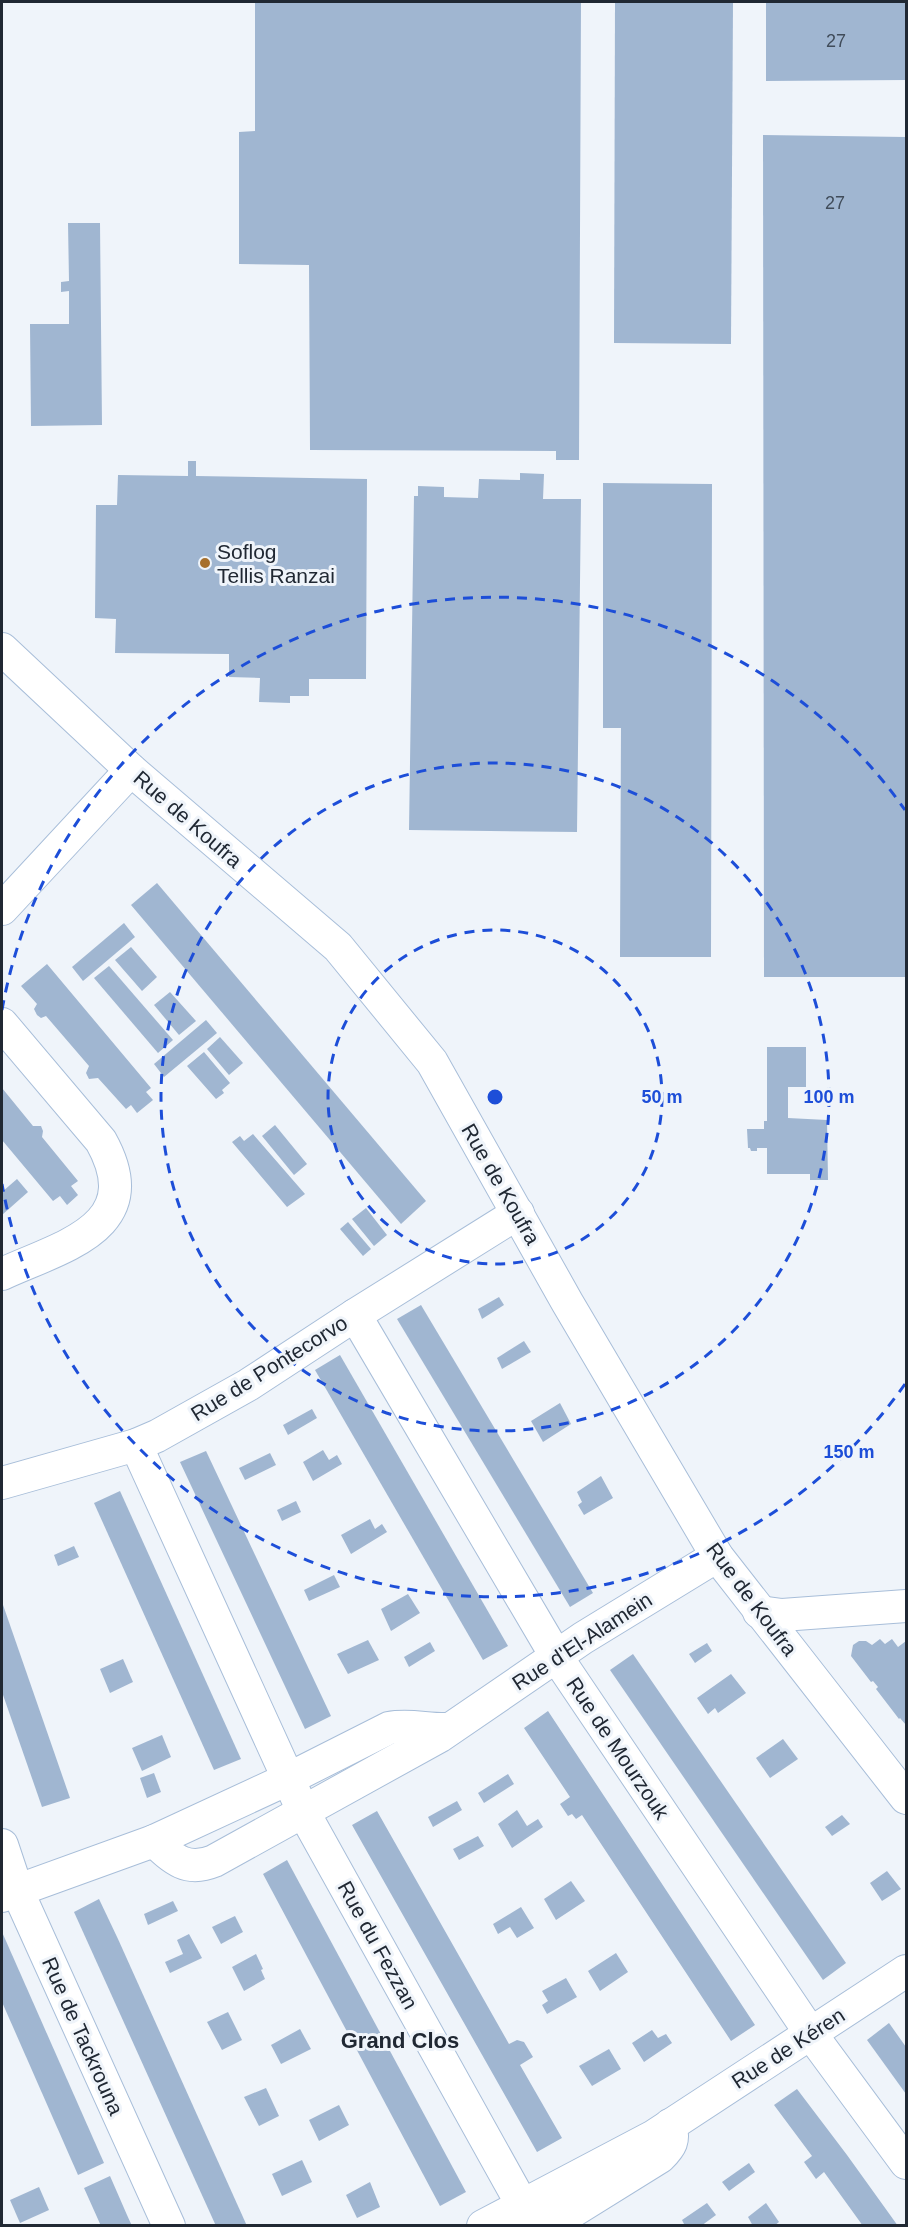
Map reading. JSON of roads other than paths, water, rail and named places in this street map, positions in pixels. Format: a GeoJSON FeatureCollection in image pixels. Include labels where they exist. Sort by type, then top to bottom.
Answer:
{"type":"FeatureCollection","features":[{"type":"Feature","properties":{"kind":"street","name":"Rue de Koufra"},"geometry":{"type":"LineString","coordinates":[[2,649],[131,770],[338,947],[432,1062],[567,1302],[717,1556],[906,1798]]}},
{"type":"Feature","properties":{"kind":"street"},"geometry":{"type":"LineString","coordinates":[[2,909],[131,770]]}},
{"type":"Feature","properties":{"kind":"street"},"geometry":{"type":"LineString","coordinates":[[2,1024],[101,1141],[115,1172],[116,1190],[112,1206],[97,1226],[82,1237],[2,1274]]}},
{"type":"Feature","properties":{"kind":"street","name":"Rue de Pontecorvo"},"geometry":{"type":"LineString","coordinates":[[2,1483],[136,1445],[158,1436],[248,1385],[518,1213]]}},
{"type":"Feature","properties":{"kind":"street","name":"Rue de Mourzouk"},"geometry":{"type":"LineString","coordinates":[[355,1315],[556,1656],[811,2034],[906,2163]]}},
{"type":"Feature","properties":{"kind":"street"},"geometry":{"type":"LineString","coordinates":[[136,1445],[290,1778],[303,1811]]}},
{"type":"Feature","properties":{"kind":"street","name":"Rue d'El-Alamein"},"geometry":{"type":"LineString","coordinates":[[154,1841],[174,1859],[191,1866],[201,1866],[441,1734],[556,1656],[717,1556]]}},
{"type":"Feature","properties":{"kind":"street"},"geometry":{"type":"LineString","coordinates":[[759,1611],[782,1615],[906,1606]]}},
{"type":"Feature","properties":{"kind":"street"},"geometry":{"type":"LineString","coordinates":[[9,1893],[154,1841],[290,1778],[389,1728],[404,1725],[434,1729],[441,1734]]}},
{"type":"Feature","properties":{"kind":"street","name":"Rue du Fezzan"},"geometry":{"type":"LineString","coordinates":[[303,1811],[528,2215]]}},
{"type":"Feature","properties":{"kind":"street","name":"Rue de Tackrouna"},"geometry":{"type":"LineString","coordinates":[[2,1845],[9,1893],[169,2226]]}},
{"type":"Feature","properties":{"kind":"street","name":"Rue de Kéren"},"geometry":{"type":"LineString","coordinates":[[483,2226],[528,2215],[654,2136],[906,1971]]}},
{"type":"Feature","properties":{"kind":"street"},"geometry":{"type":"LineString","coordinates":[[549,2226],[660,2157],[671,2142],[673,2135],[670,2125]]}},
{"type":"Feature","properties":{"kind":"place","name":"Soflog Tellis Ranzai"},"geometry":{"type":"Point","coordinates":[205,563]}},
{"type":"Feature","properties":{"kind":"district","name":"Grand Clos"},"geometry":{"type":"Point","coordinates":[400,2040]}}]}
